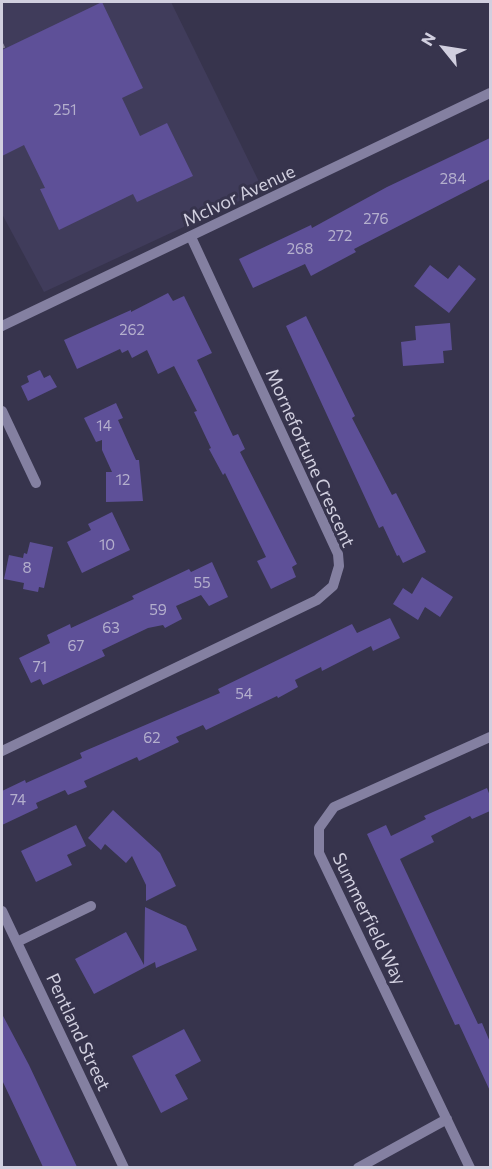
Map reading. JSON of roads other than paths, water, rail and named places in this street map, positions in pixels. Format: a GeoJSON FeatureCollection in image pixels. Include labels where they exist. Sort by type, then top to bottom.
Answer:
{"type":"FeatureCollection","features":[{"type":"Feature","properties":{"kind":"street","name":"McIvor Avenue"},"geometry":{"type":"LineString","coordinates":[[2,326],[490,93]]}},
{"type":"Feature","properties":{"kind":"street","name":"Mornefortune Crescent"},"geometry":{"type":"LineString","coordinates":[[2,751],[317,600],[333,586],[339,566],[338,554],[191,237]]}},
{"type":"Feature","properties":{"kind":"street"},"geometry":{"type":"LineString","coordinates":[[2,411],[36,483]]}},
{"type":"Feature","properties":{"kind":"street","name":"Summerfield Way"},"geometry":{"type":"LineString","coordinates":[[470,1167],[319,853],[319,828],[334,807],[490,737]]}},
{"type":"Feature","properties":{"kind":"street"},"geometry":{"type":"LineString","coordinates":[[16,942],[91,906]]}},
{"type":"Feature","properties":{"kind":"street","name":"Pentland Street"},"geometry":{"type":"LineString","coordinates":[[2,911],[124,1167]]}},
{"type":"Feature","properties":{"kind":"street"},"geometry":{"type":"LineString","coordinates":[[358,1167],[447,1119]]}}]}
